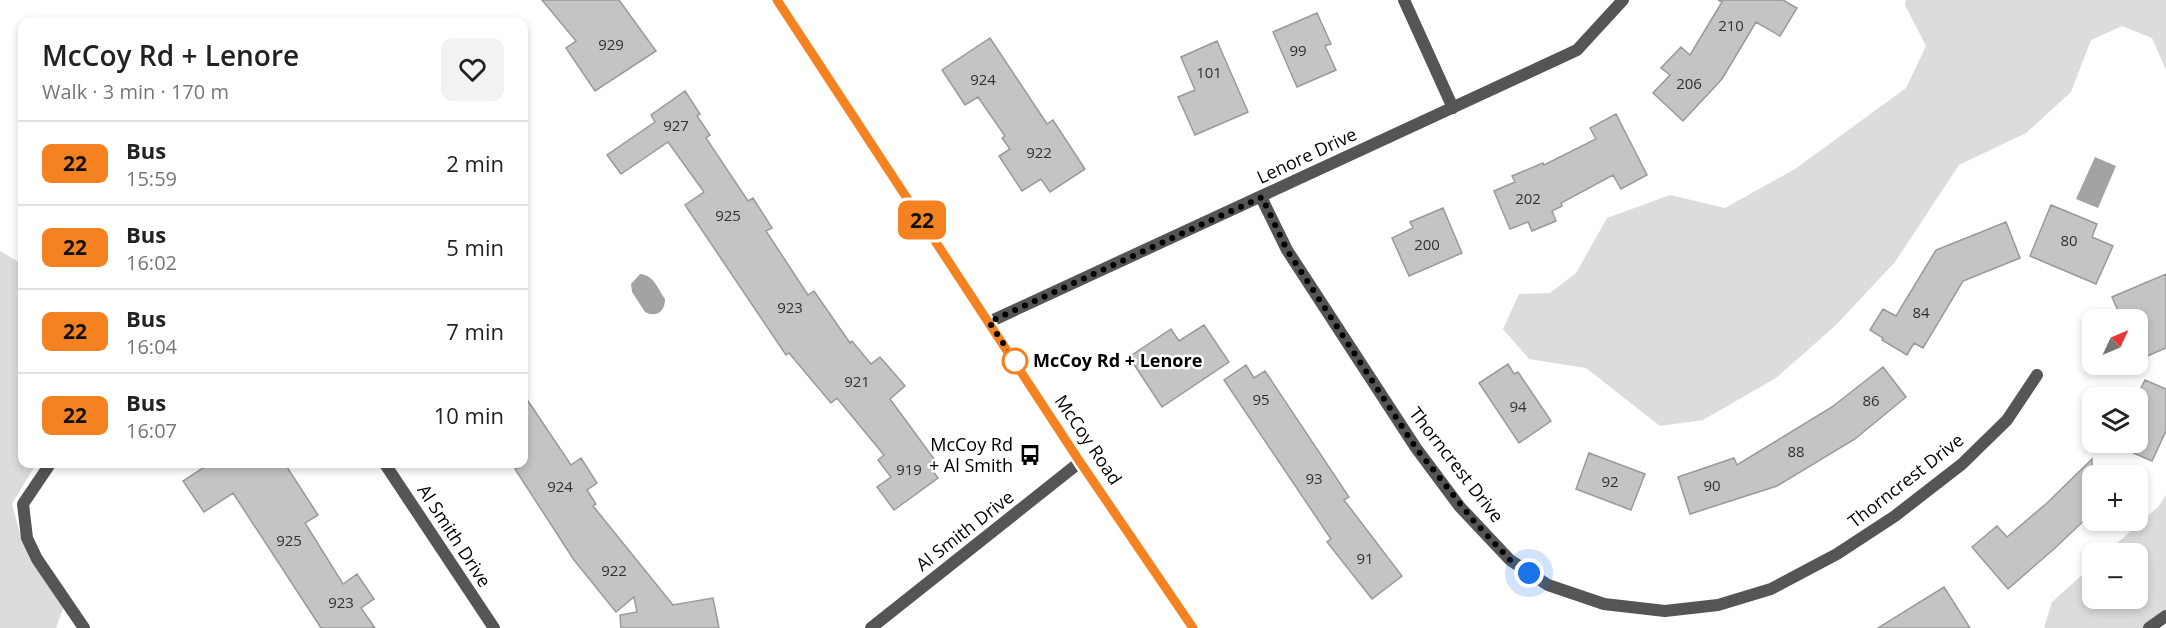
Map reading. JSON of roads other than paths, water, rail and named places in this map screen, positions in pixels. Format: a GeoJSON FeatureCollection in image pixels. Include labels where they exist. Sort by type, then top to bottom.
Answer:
{"type":"FeatureCollection","features":[{"type":"Feature","properties":{"kind":"street","name":"McCoy Road"},"geometry":{"type":"LineString","coordinates":[[777,0],[1080,462],[1193,628]]}},
{"type":"Feature","properties":{"kind":"street"},"geometry":{"type":"LineString","coordinates":[[1404,0],[1453,108]]}},
{"type":"Feature","properties":{"kind":"street","name":"Lenore Drive"},"geometry":{"type":"LineString","coordinates":[[989,322],[1577,50],[1623,0]]}},
{"type":"Feature","properties":{"kind":"street","name":"Thorncrest Drive"},"geometry":{"type":"LineString","coordinates":[[1262,197],[1287,250],[1416,448],[1460,507],[1510,560],[1548,585],[1604,604],[1665,611],[1718,605],[1771,589],[1837,554],[1895,516],[1962,464],[2007,420],[2037,375]]}},
{"type":"Feature","properties":{"kind":"street","name":"Al Smith Drive"},"geometry":{"type":"LineString","coordinates":[[871,628],[1080,462]]}},
{"type":"Feature","properties":{"kind":"street"},"geometry":{"type":"LineString","coordinates":[[47,468],[23,504],[27,538],[37,559],[84,628]]}},
{"type":"Feature","properties":{"kind":"street","name":"Al Smith Drive"},"geometry":{"type":"LineString","coordinates":[[388,468],[494,628]]}},
{"type":"Feature","properties":{"kind":"street"},"geometry":{"type":"LineString","coordinates":[[2149,628],[2166,616]]}},
{"type":"Feature","properties":{"kind":"place","name":"McCoy Rd + Lenore"},"geometry":{"type":"Point","coordinates":[1015,361]}},
{"type":"Feature","properties":{"kind":"place","name":"McCoy Rd + Al Smith"},"geometry":{"type":"Point","coordinates":[1030,455]}}]}
